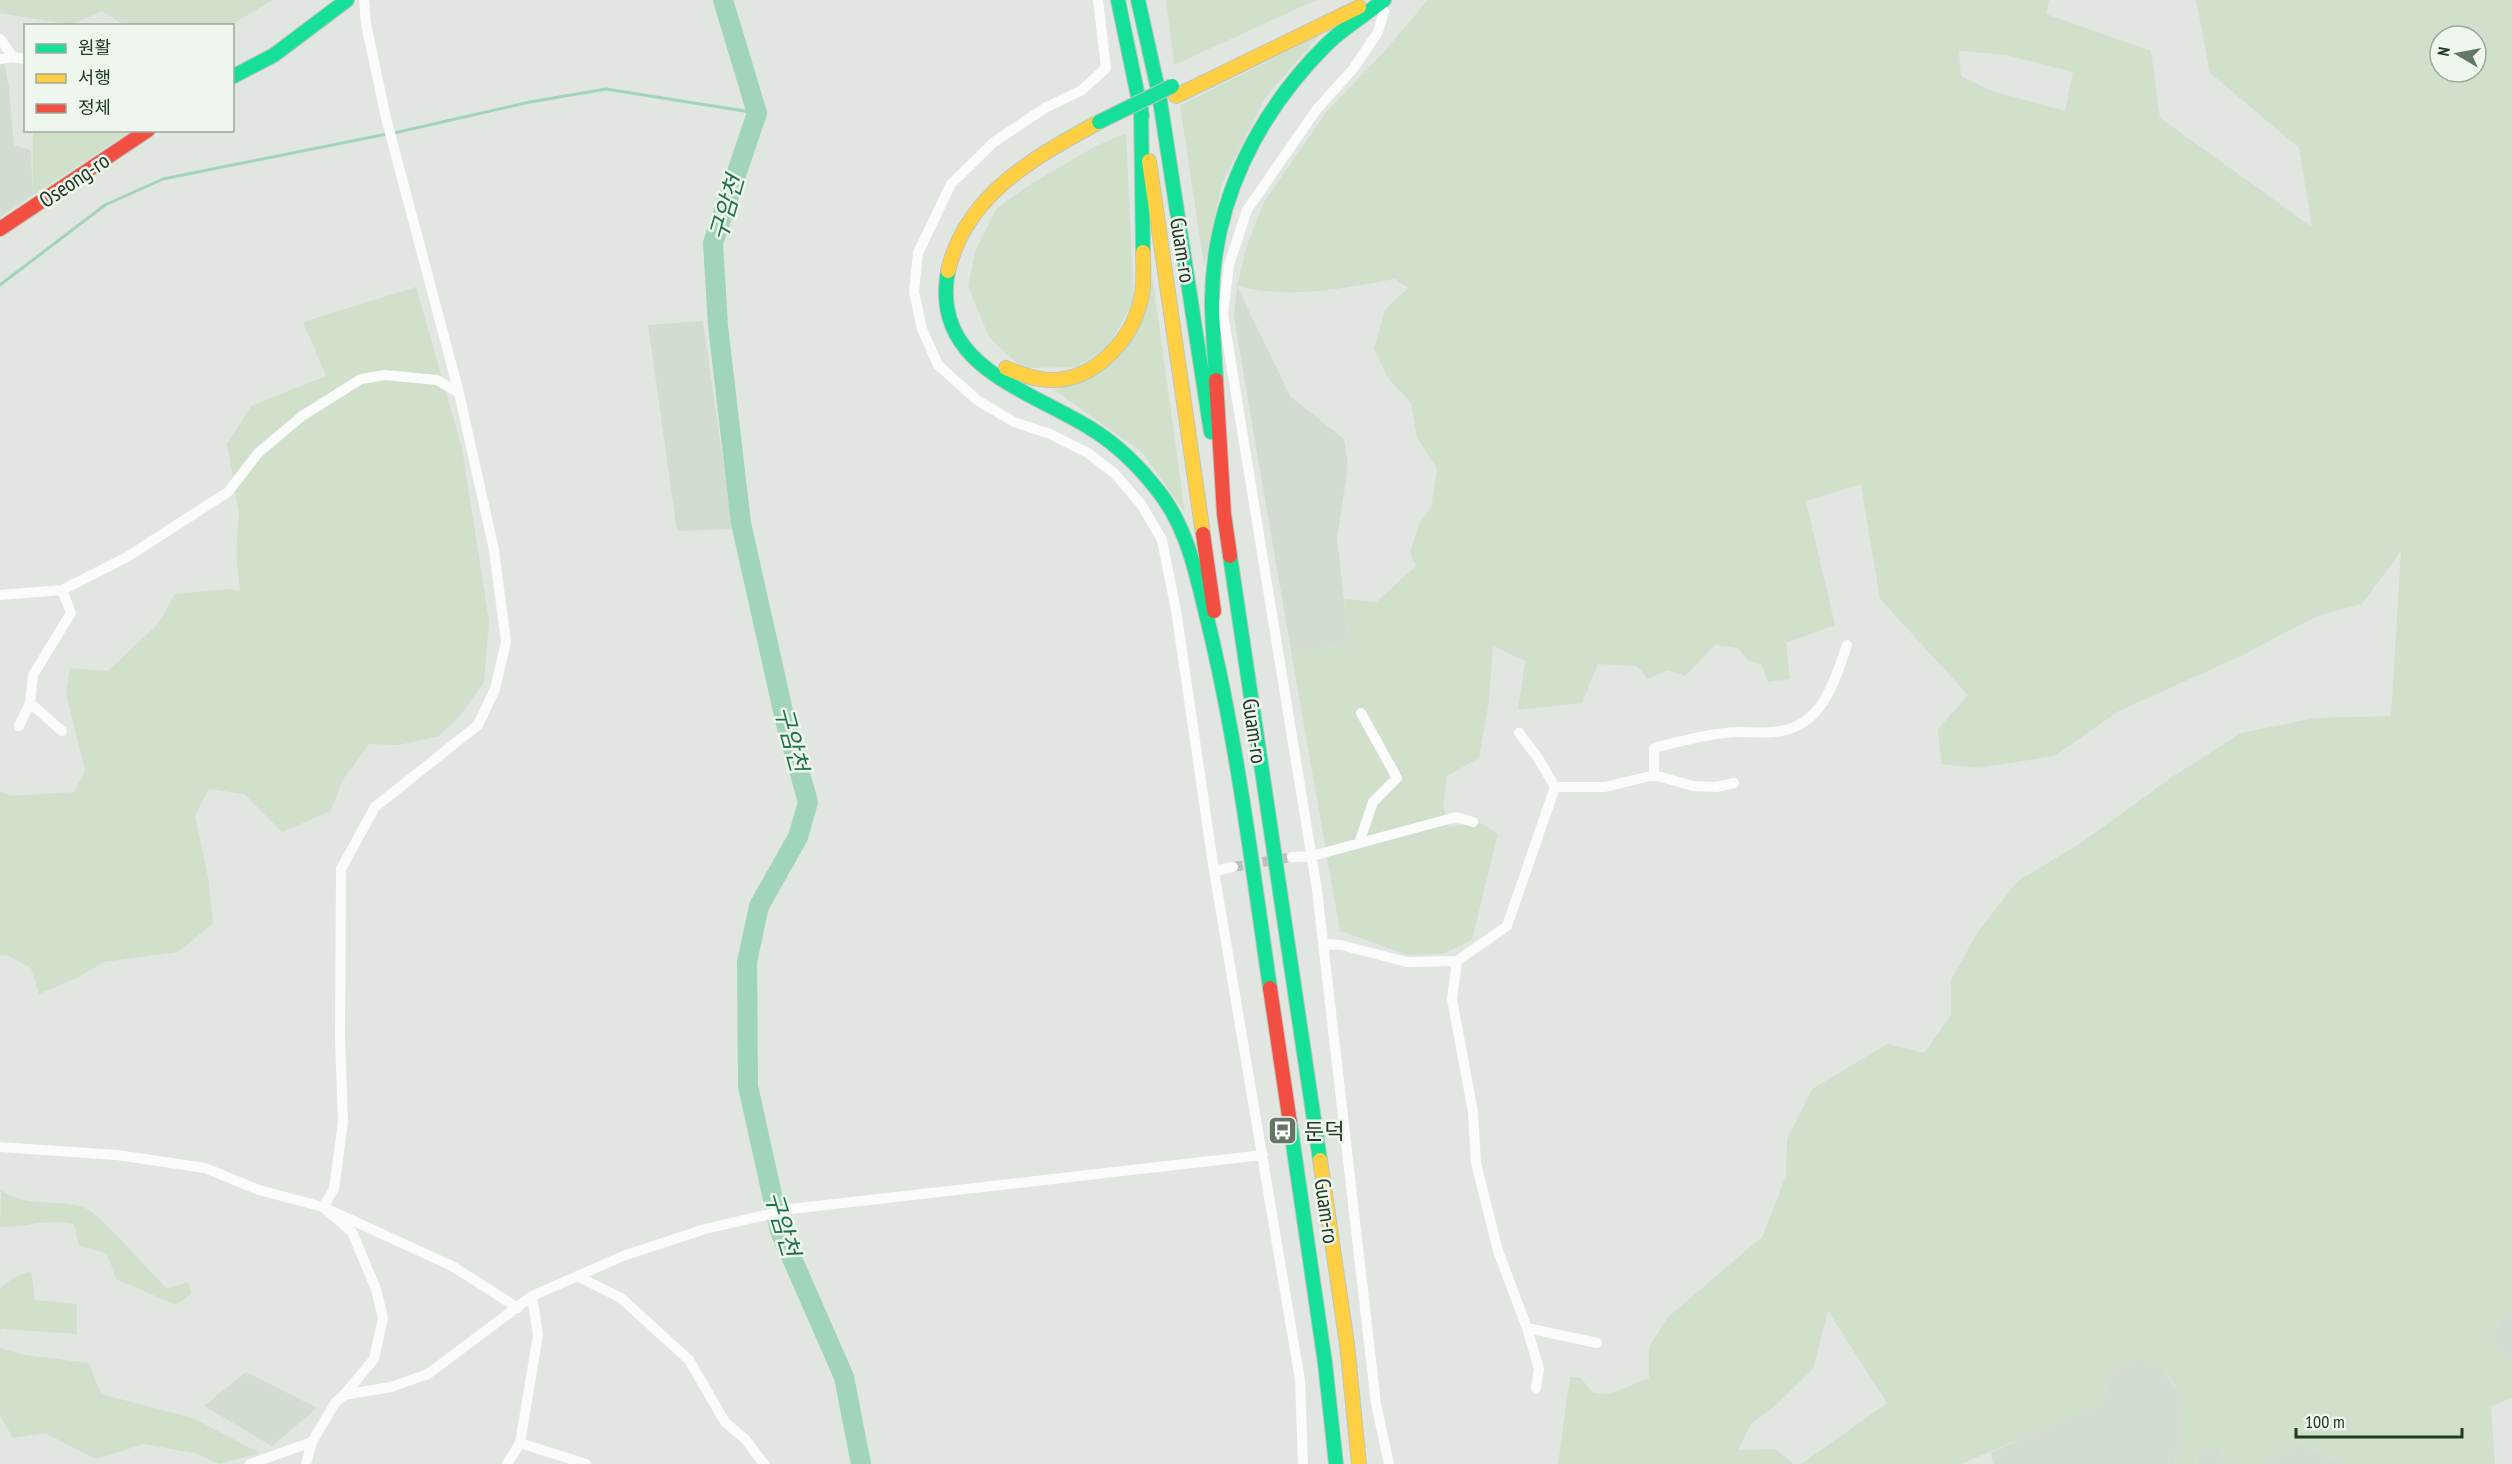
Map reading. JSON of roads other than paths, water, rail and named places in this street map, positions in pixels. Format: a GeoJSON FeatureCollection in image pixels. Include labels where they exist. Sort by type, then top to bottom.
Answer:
{"type":"FeatureCollection","features":[{"type":"Feature","properties":{"kind":"main road"},"geometry":{"type":"LineString","coordinates":[[234,76],[274,55],[347,0]]}},
{"type":"Feature","properties":{"kind":"main road","name":"Guam-ro"},"geometry":{"type":"LineString","coordinates":[[1118,0],[1141,108],[1166,266],[1175,342],[1323,1350],[1336,1464]]}},
{"type":"Feature","properties":{"kind":"main road","name":"Guam-ro"},"geometry":{"type":"LineString","coordinates":[[1138,0],[1159,94],[1224,514],[1347,1344],[1359,1464]]}},
{"type":"Feature","properties":{"kind":"main road"},"geometry":{"type":"LineString","coordinates":[[1228,703],[1200,590],[1179,525],[1156,488],[1129,458],[1092,429],[1026,392],[1008,385],[982,368],[962,346],[945,309],[947,273],[957,239],[983,199],[1011,174],[1346,0]]}},
{"type":"Feature","properties":{"kind":"main road"},"geometry":{"type":"LineString","coordinates":[[1174,91],[1374,0]]}},
{"type":"Feature","properties":{"kind":"main road"},"geometry":{"type":"LineString","coordinates":[[1224,514],[1212,302],[1219,231],[1233,184],[1256,134],[1287,89],[1327,44],[1384,6]]}},
{"type":"Feature","properties":{"kind":"main road"},"geometry":{"type":"LineString","coordinates":[[1101,127],[1026,176],[996,201],[973,232],[962,264],[958,292],[960,318],[976,346],[995,364],[1030,378],[1060,380],[1094,368],[1117,347],[1138,309],[1143,279],[1144,216],[1141,108]]}},
{"type":"Feature","properties":{"kind":"main road","name":"Oseong-ro"},"geometry":{"type":"LineString","coordinates":[[0,229],[145,132]]}},
{"type":"Feature","properties":{"kind":"main road"},"geometry":{"type":"LineString","coordinates":[[1347,1344],[1368,1464]]}},
{"type":"Feature","properties":{"kind":"main road"},"geometry":{"type":"LineString","coordinates":[[1321,1464],[1323,1350]]}},
{"type":"Feature","properties":{"kind":"street"},"geometry":{"type":"LineString","coordinates":[[323,1207],[334,1189],[343,1122],[340,1028],[341,870],[375,807],[478,725],[495,689],[506,642],[494,550],[459,393],[386,118],[366,24],[364,0]]}},
{"type":"Feature","properties":{"kind":"street"},"geometry":{"type":"LineString","coordinates":[[1098,0],[1106,68],[1082,90],[1045,108],[994,142],[951,184],[918,253],[914,292],[922,329],[939,365],[977,400],[1005,417],[1050,434],[1096,459],[1114,473],[1141,504],[1162,540],[1176,610],[1214,871],[1300,1380],[1303,1464]]}},
{"type":"Feature","properties":{"kind":"street"},"geometry":{"type":"LineString","coordinates":[[1384,6],[1378,32],[1353,69],[1317,109],[1246,210],[1229,265],[1223,314],[1325,944],[1345,1144],[1377,1404],[1389,1464]]}},
{"type":"Feature","properties":{"kind":"street"},"geometry":{"type":"LineString","coordinates":[[0,39],[13,57]]}},
{"type":"Feature","properties":{"kind":"street"},"geometry":{"type":"LineString","coordinates":[[0,60],[13,57],[24,59]]}},
{"type":"Feature","properties":{"kind":"street"},"geometry":{"type":"LineString","coordinates":[[0,595],[63,590],[127,557],[228,492],[258,453],[302,416],[362,378],[385,375],[437,380],[459,393]]}},
{"type":"Feature","properties":{"kind":"street"},"geometry":{"type":"LineString","coordinates":[[19,726],[30,703],[33,675],[71,613],[63,590]]}},
{"type":"Feature","properties":{"kind":"street"},"geometry":{"type":"LineString","coordinates":[[1654,775],[1654,748],[1727,732],[1781,731],[1802,724],[1819,710],[1836,679],[1847,645]]}},
{"type":"Feature","properties":{"kind":"street"},"geometry":{"type":"LineString","coordinates":[[30,703],[62,730]]}},
{"type":"Feature","properties":{"kind":"street"},"geometry":{"type":"LineString","coordinates":[[1359,843],[1373,802],[1397,778],[1360,713]]}},
{"type":"Feature","properties":{"kind":"street"},"geometry":{"type":"LineString","coordinates":[[1325,944],[1341,945],[1407,962],[1457,961],[1508,926],[1555,787],[1538,758],[1519,733]]}},
{"type":"Feature","properties":{"kind":"street"},"geometry":{"type":"LineString","coordinates":[[1555,787],[1605,787],[1654,775],[1693,786],[1716,787],[1734,783]]}},
{"type":"Feature","properties":{"kind":"street"},"geometry":{"type":"LineString","coordinates":[[1292,856],[1312,856],[1456,817],[1473,822]]}},
{"type":"Feature","properties":{"kind":"street"},"geometry":{"type":"LineString","coordinates":[[1214,871],[1233,867]]}},
{"type":"Feature","properties":{"kind":"street"},"geometry":{"type":"LineString","coordinates":[[1457,961],[1452,999],[1473,1112],[1476,1163],[1498,1251],[1527,1328],[1539,1369],[1536,1388]]}},
{"type":"Feature","properties":{"kind":"street"},"geometry":{"type":"LineString","coordinates":[[0,1147],[140,1157],[205,1168],[259,1190],[323,1207],[452,1266],[518,1308]]}},
{"type":"Feature","properties":{"kind":"street"},"geometry":{"type":"LineString","coordinates":[[344,1395],[391,1387],[428,1374],[532,1296],[623,1256],[705,1229],[792,1209],[1263,1155]]}},
{"type":"Feature","properties":{"kind":"street"},"geometry":{"type":"LineString","coordinates":[[306,1464],[312,1442],[335,1403],[374,1359],[383,1318],[376,1289],[352,1232],[323,1207]]}},
{"type":"Feature","properties":{"kind":"street"},"geometry":{"type":"LineString","coordinates":[[577,1276],[621,1298],[688,1360],[725,1422],[745,1439],[764,1464]]}},
{"type":"Feature","properties":{"kind":"street"},"geometry":{"type":"LineString","coordinates":[[507,1464],[520,1443],[538,1335],[532,1296]]}},
{"type":"Feature","properties":{"kind":"street"},"geometry":{"type":"LineString","coordinates":[[1527,1328],[1597,1343]]}},
{"type":"Feature","properties":{"kind":"street"},"geometry":{"type":"LineString","coordinates":[[250,1464],[312,1442]]}},
{"type":"Feature","properties":{"kind":"street"},"geometry":{"type":"LineString","coordinates":[[520,1443],[586,1464]]}},
{"type":"Feature","properties":{"kind":"waterway","name":"구암천"},"geometry":{"type":"LineString","coordinates":[[723,0],[757,113],[713,243],[718,326],[741,523],[785,720],[808,802],[798,837],[759,906],[747,962],[748,1086],[780,1231],[844,1377],[861,1464]]}},
{"type":"Feature","properties":{"kind":"waterway"},"geometry":{"type":"LineString","coordinates":[[394,133],[530,102],[606,89],[757,113]]}},
{"type":"Feature","properties":{"kind":"waterway"},"geometry":{"type":"LineString","coordinates":[[0,285],[105,205],[163,179],[387,134]]}},
{"type":"Feature","properties":{"kind":"tunnel"},"geometry":{"type":"LineString","coordinates":[[1233,867],[1292,857]]}},
{"type":"Feature","properties":{"kind":"place","name":"둔덕"},"geometry":{"type":"Point","coordinates":[1283,1131]}}]}
